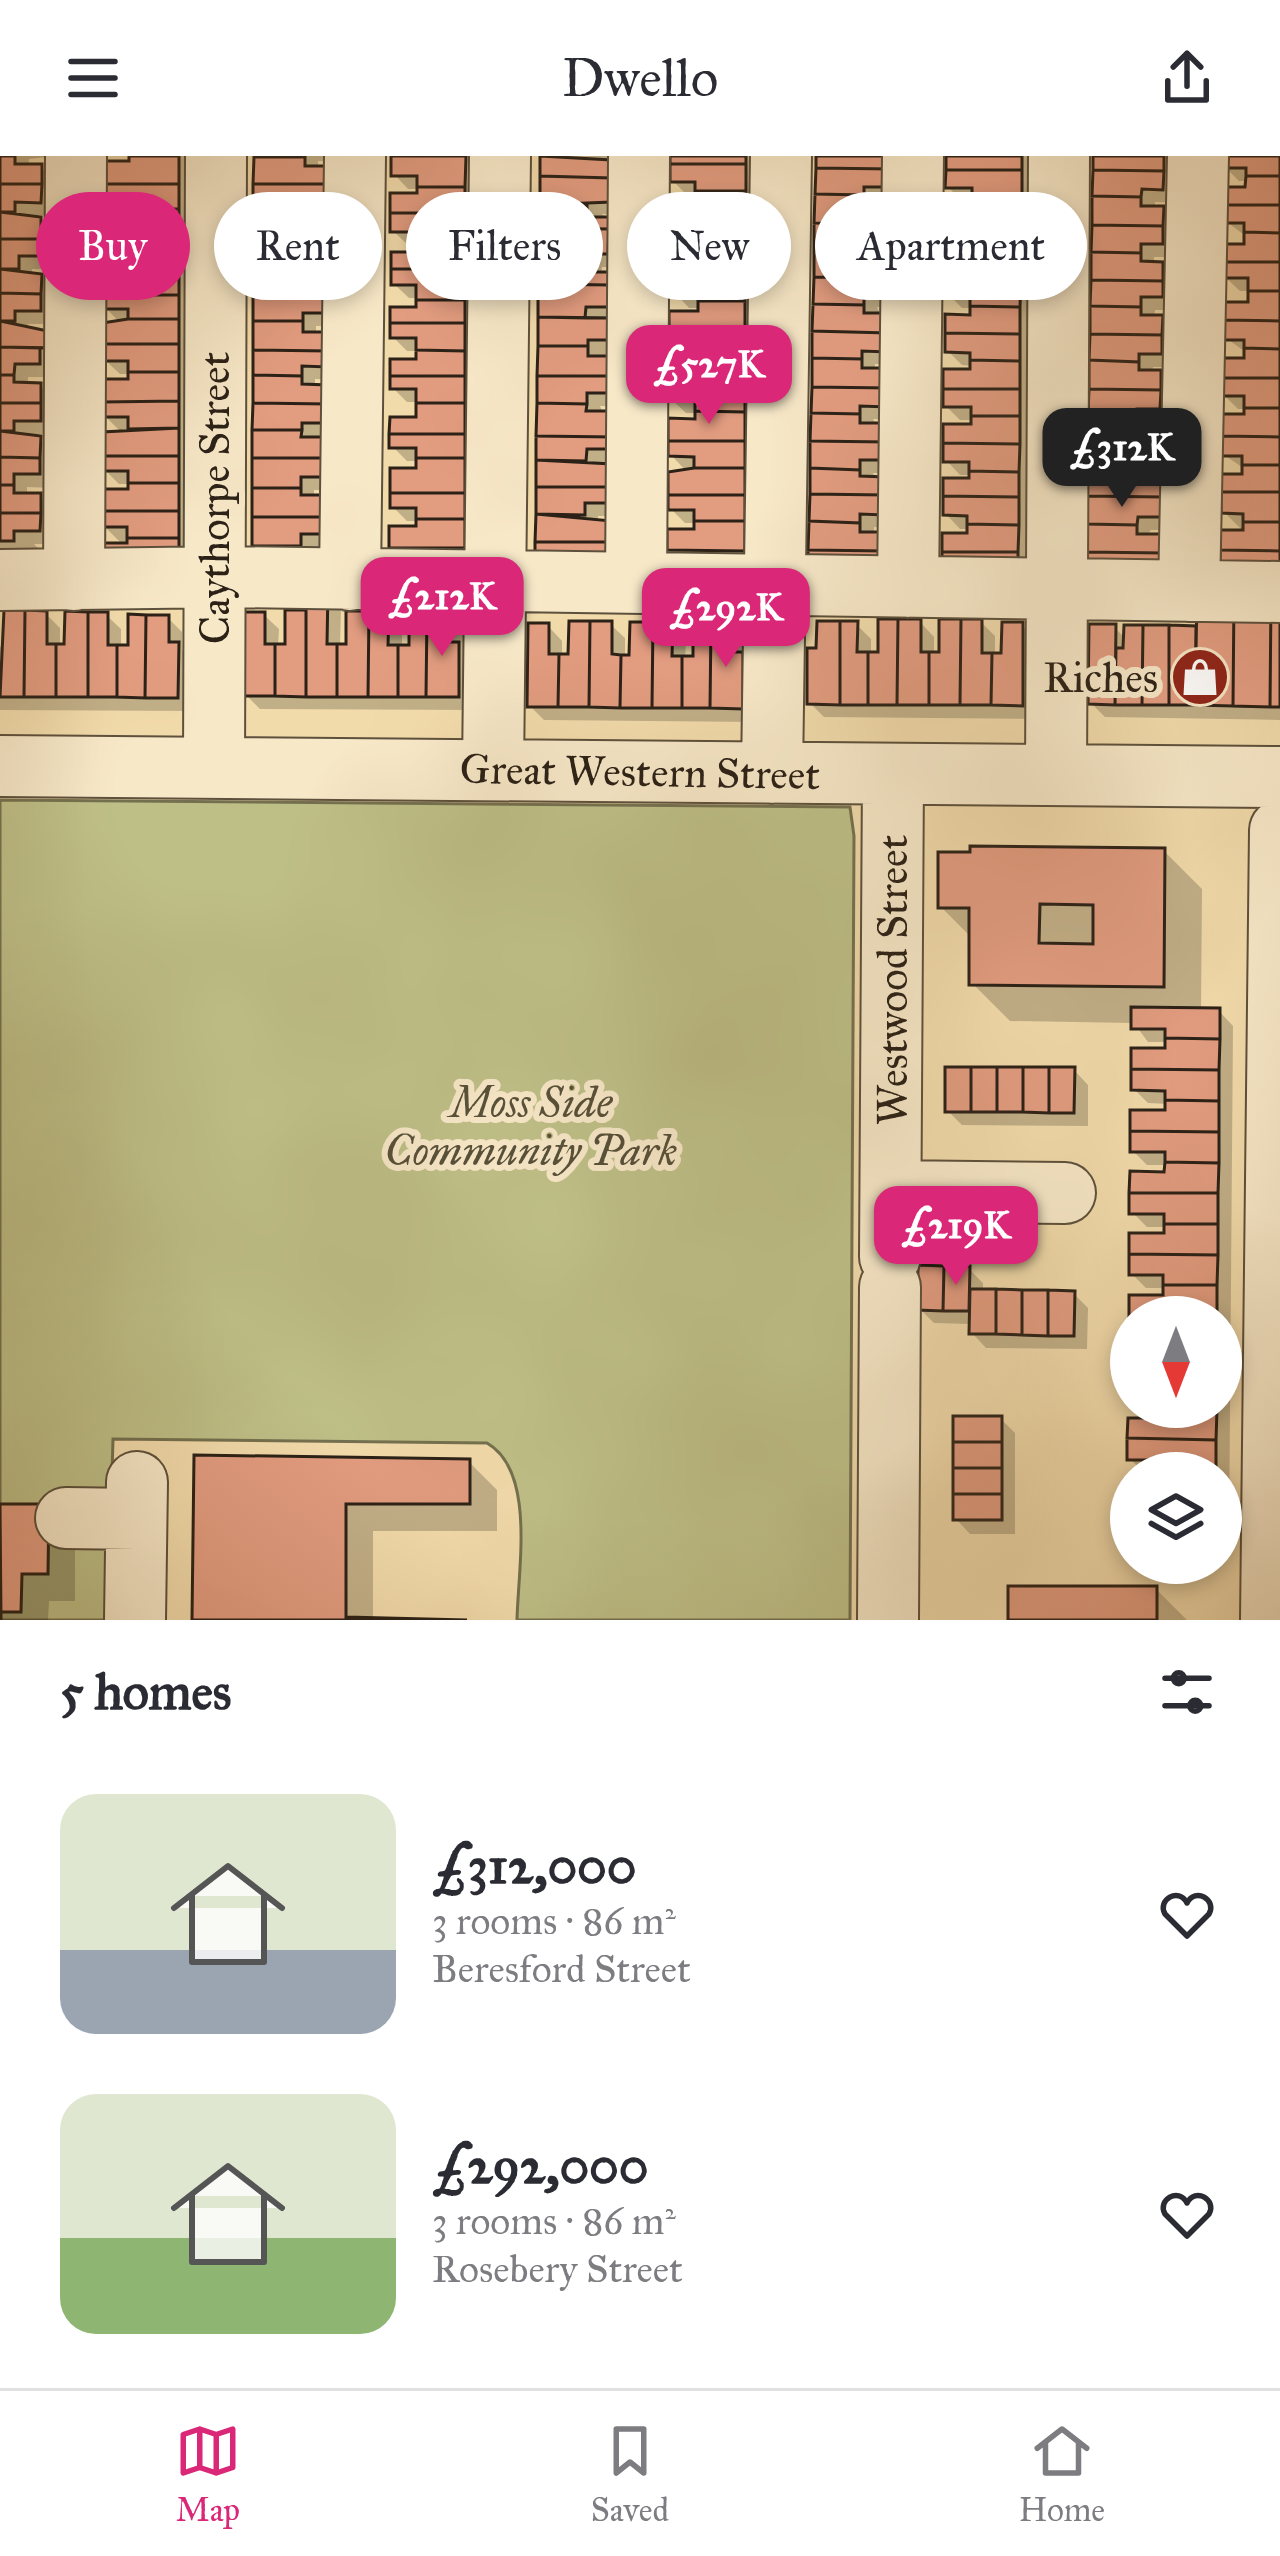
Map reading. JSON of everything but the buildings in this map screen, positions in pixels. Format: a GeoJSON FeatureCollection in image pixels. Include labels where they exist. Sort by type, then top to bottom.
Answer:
{"type":"FeatureCollection","features":[{"type":"Feature","properties":{"kind":"street"},"geometry":{"type":"LineString","coordinates":[[74,580],[76,156]]}},
{"type":"Feature","properties":{"kind":"street","name":"Caythorpe Street"},"geometry":{"type":"LineString","coordinates":[[214,768],[216,156]]}},
{"type":"Feature","properties":{"kind":"street"},"geometry":{"type":"LineString","coordinates":[[350,580],[355,156]]}},
{"type":"Feature","properties":{"kind":"street"},"geometry":{"type":"LineString","coordinates":[[493,770],[500,156]]}},
{"type":"Feature","properties":{"kind":"street"},"geometry":{"type":"LineString","coordinates":[[636,583],[639,156]]}},
{"type":"Feature","properties":{"kind":"street"},"geometry":{"type":"LineString","coordinates":[[772,772],[781,156]]}},
{"type":"Feature","properties":{"kind":"street"},"geometry":{"type":"LineString","coordinates":[[908,587],[913,156]]}},
{"type":"Feature","properties":{"kind":"street"},"geometry":{"type":"LineString","coordinates":[[1056,775],[1059,156]]}},
{"type":"Feature","properties":{"kind":"street"},"geometry":{"type":"LineString","coordinates":[[1190,591],[1198,156]]}},
{"type":"Feature","properties":{"kind":"street"},"geometry":{"type":"LineString","coordinates":[[0,580],[213,577],[1280,592]]}},
{"type":"Feature","properties":{"kind":"street","name":"Great Western Street"},"geometry":{"type":"LineString","coordinates":[[0,766],[1280,777]]}},
{"type":"Feature","properties":{"kind":"street","name":"Westwood Street"},"geometry":{"type":"LineString","coordinates":[[888,1620],[892,774]]}},
{"type":"Feature","properties":{"kind":"street"},"geometry":{"type":"LineString","coordinates":[[1271,1620],[1280,830]]}},
{"type":"Feature","properties":{"kind":"street"},"geometry":{"type":"LineString","coordinates":[[890,1191],[1065,1193]]}},
{"type":"Feature","properties":{"kind":"street"},"geometry":{"type":"LineString","coordinates":[[66,1518],[137,1500],[135,1620]]}},
{"type":"Feature","properties":{"kind":"green space","name":"Moss Side Community Park"},"geometry":{"type":"Polygon","coordinates":[[[0,800],[850,807],[854,836],[850,1620],[517,1620],[518,1498],[502,1457],[487,1443],[113,1439],[108,1620],[0,1620],[0,800]]]}},
{"type":"Feature","properties":{"kind":"place","name":"Riches"},"geometry":{"type":"Point","coordinates":[1200,677]}}]}
